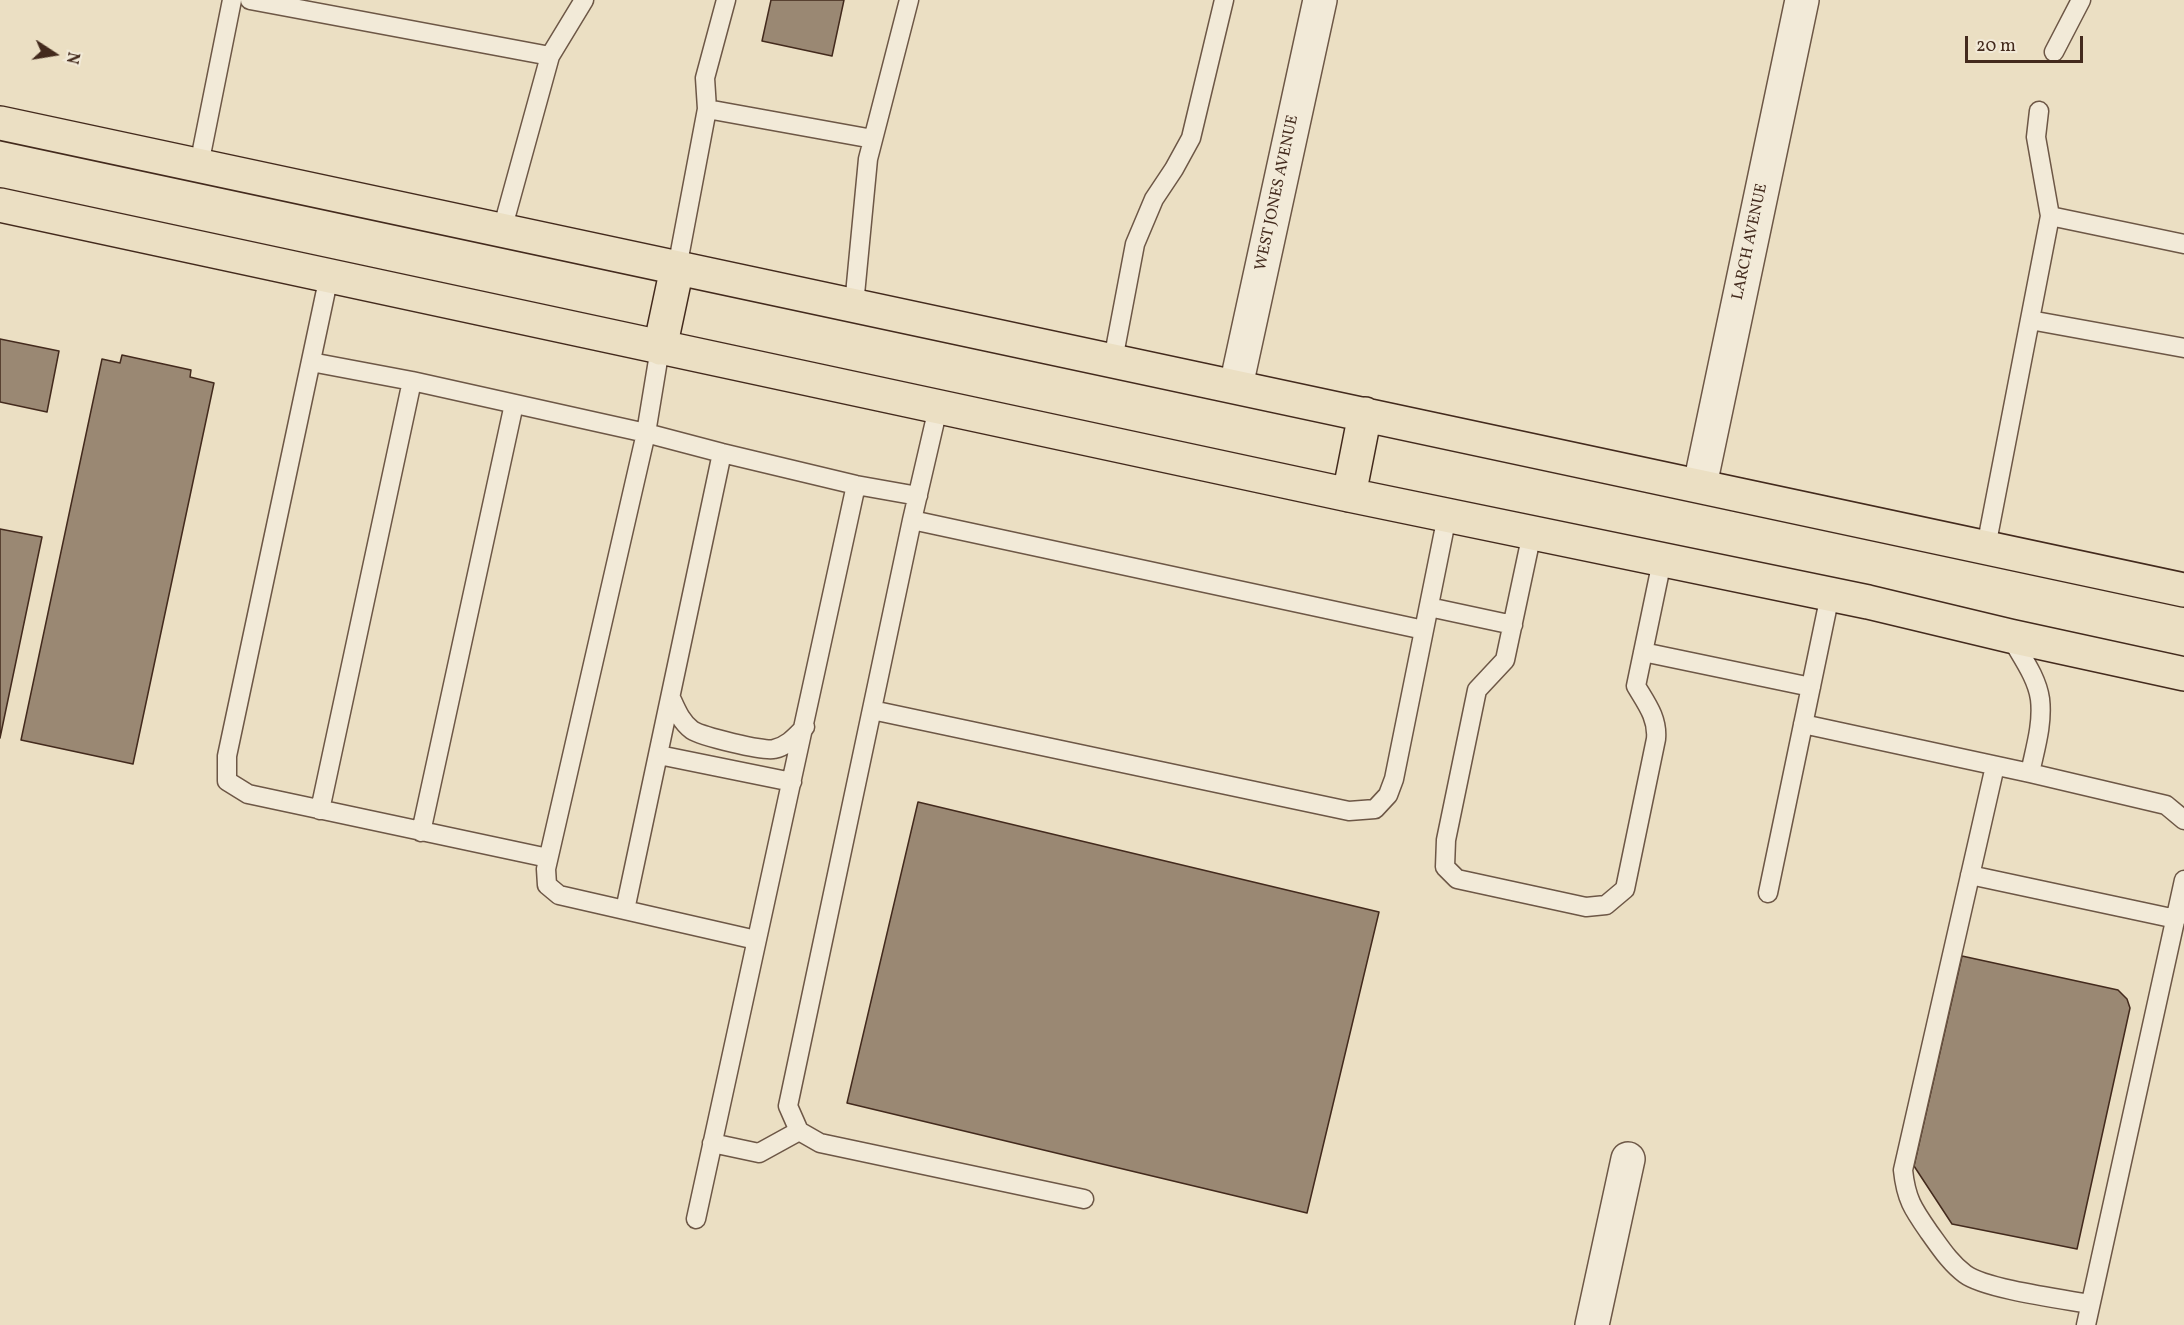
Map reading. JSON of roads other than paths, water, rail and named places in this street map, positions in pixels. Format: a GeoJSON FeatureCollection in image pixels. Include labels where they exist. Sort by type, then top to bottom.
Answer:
{"type":"FeatureCollection","features":[{"type":"Feature","properties":{"kind":"main road"},"geometry":{"type":"LineString","coordinates":[[0,123],[2184,590]]}},
{"type":"Feature","properties":{"kind":"main road"},"geometry":{"type":"LineString","coordinates":[[0,205],[938,408],[1830,595],[2184,674]]}},
{"type":"Feature","properties":{"kind":"main road"},"geometry":{"type":"LineString","coordinates":[[660,348],[677,267]]}},
{"type":"Feature","properties":{"kind":"main road"},"geometry":{"type":"LineString","coordinates":[[1349,495],[1365,414]]}},
{"type":"Feature","properties":{"kind":"street","name":"WEST JONES AVENUE"},"geometry":{"type":"LineString","coordinates":[[1236,386],[1320,0]]}},
{"type":"Feature","properties":{"kind":"street","name":"LARCH AVENUE"},"geometry":{"type":"LineString","coordinates":[[1700,485],[1803,0]]}},
{"type":"Feature","properties":{"kind":"street"},"geometry":{"type":"LineString","coordinates":[[1592,1325],[1628,1159]]}},
{"type":"Feature","properties":{"kind":"lane"},"geometry":{"type":"LineString","coordinates":[[199,165],[232,0]]}},
{"type":"Feature","properties":{"kind":"lane"},"geometry":{"type":"LineString","coordinates":[[250,0],[550,56]]}},
{"type":"Feature","properties":{"kind":"lane"},"geometry":{"type":"LineString","coordinates":[[502,230],[550,56],[584,0]]}},
{"type":"Feature","properties":{"kind":"lane"},"geometry":{"type":"LineString","coordinates":[[677,267],[707,109],[705,78],[726,0]]}},
{"type":"Feature","properties":{"kind":"lane"},"geometry":{"type":"LineString","coordinates":[[854,305],[868,159],[909,0]]}},
{"type":"Feature","properties":{"kind":"lane"},"geometry":{"type":"LineString","coordinates":[[1113,360],[1135,244],[1154,199],[1191,138],[1224,0]]}},
{"type":"Feature","properties":{"kind":"lane"},"geometry":{"type":"LineString","coordinates":[[2054,52],[2081,0]]}},
{"type":"Feature","properties":{"kind":"lane"},"geometry":{"type":"LineString","coordinates":[[707,109],[873,139]]}},
{"type":"Feature","properties":{"kind":"lane"},"geometry":{"type":"LineString","coordinates":[[1986,547],[2050,216],[2036,137],[2039,111]]}},
{"type":"Feature","properties":{"kind":"lane"},"geometry":{"type":"LineString","coordinates":[[2050,216],[2184,244]]}},
{"type":"Feature","properties":{"kind":"lane"},"geometry":{"type":"LineString","coordinates":[[329,276],[227,756],[228,781],[248,794],[548,858]]}},
{"type":"Feature","properties":{"kind":"lane"},"geometry":{"type":"LineString","coordinates":[[2030,320],[2184,348]]}},
{"type":"Feature","properties":{"kind":"lane"},"geometry":{"type":"LineString","coordinates":[[660,348],[646,433],[548,858],[547,885],[559,895],[756,940]]}},
{"type":"Feature","properties":{"kind":"lane"},"geometry":{"type":"LineString","coordinates":[[311,362],[412,381],[646,433],[856,484],[918,496]]}},
{"type":"Feature","properties":{"kind":"lane"},"geometry":{"type":"LineString","coordinates":[[320,810],[412,381]]}},
{"type":"Feature","properties":{"kind":"lane"},"geometry":{"type":"LineString","coordinates":[[421,832],[514,404]]}},
{"type":"Feature","properties":{"kind":"lane"},"geometry":{"type":"LineString","coordinates":[[938,408],[912,520],[788,1106],[799,1131],[820,1143],[1084,1199]]}},
{"type":"Feature","properties":{"kind":"lane"},"geometry":{"type":"LineString","coordinates":[[625,910],[722,453]]}},
{"type":"Feature","properties":{"kind":"lane"},"geometry":{"type":"LineString","coordinates":[[696,1219],[856,484]]}},
{"type":"Feature","properties":{"kind":"lane"},"geometry":{"type":"LineString","coordinates":[[872,710],[1349,811],[1375,809],[1388,795],[1394,779],[1447,516]]}},
{"type":"Feature","properties":{"kind":"lane"},"geometry":{"type":"LineString","coordinates":[[912,520],[1424,630]]}},
{"type":"Feature","properties":{"kind":"lane"},"geometry":{"type":"LineString","coordinates":[[1532,533],[1505,660],[1478,690],[1446,840],[1445,867],[1457,879],[1586,907],[1606,905],[1625,889],[1657,728],[1654,716],[1636,686],[1662,561]]}},
{"type":"Feature","properties":{"kind":"lane"},"geometry":{"type":"LineString","coordinates":[[1768,893],[1830,595]]}},
{"type":"Feature","properties":{"kind":"lane"},"geometry":{"type":"LineString","coordinates":[[1428,607],[1513,625]]}},
{"type":"Feature","properties":{"kind":"lane"},"geometry":{"type":"LineString","coordinates":[[2010,636],[2032,675],[2040,698],[2040,726],[2030,773]]}},
{"type":"Feature","properties":{"kind":"lane"},"geometry":{"type":"LineString","coordinates":[[1643,652],[1811,687]]}},
{"type":"Feature","properties":{"kind":"lane"},"geometry":{"type":"LineString","coordinates":[[671,698],[678,714],[692,730],[749,746],[773,750],[789,743],[804,727]]}},
{"type":"Feature","properties":{"kind":"lane"},"geometry":{"type":"LineString","coordinates":[[1803,724],[2166,805],[2184,820]]}},
{"type":"Feature","properties":{"kind":"lane"},"geometry":{"type":"LineString","coordinates":[[659,755],[792,782]]}},
{"type":"Feature","properties":{"kind":"lane"},"geometry":{"type":"LineString","coordinates":[[1995,766],[1904,1170],[1906,1191],[1914,1210],[1948,1258],[1966,1275],[1991,1284],[2090,1305]]}},
{"type":"Feature","properties":{"kind":"lane"},"geometry":{"type":"LineString","coordinates":[[1970,875],[2176,919]]}},
{"type":"Feature","properties":{"kind":"lane"},"geometry":{"type":"LineString","coordinates":[[2086,1325],[2184,880]]}},
{"type":"Feature","properties":{"kind":"lane"},"geometry":{"type":"LineString","coordinates":[[712,1143],[759,1153],[799,1131]]}}]}
